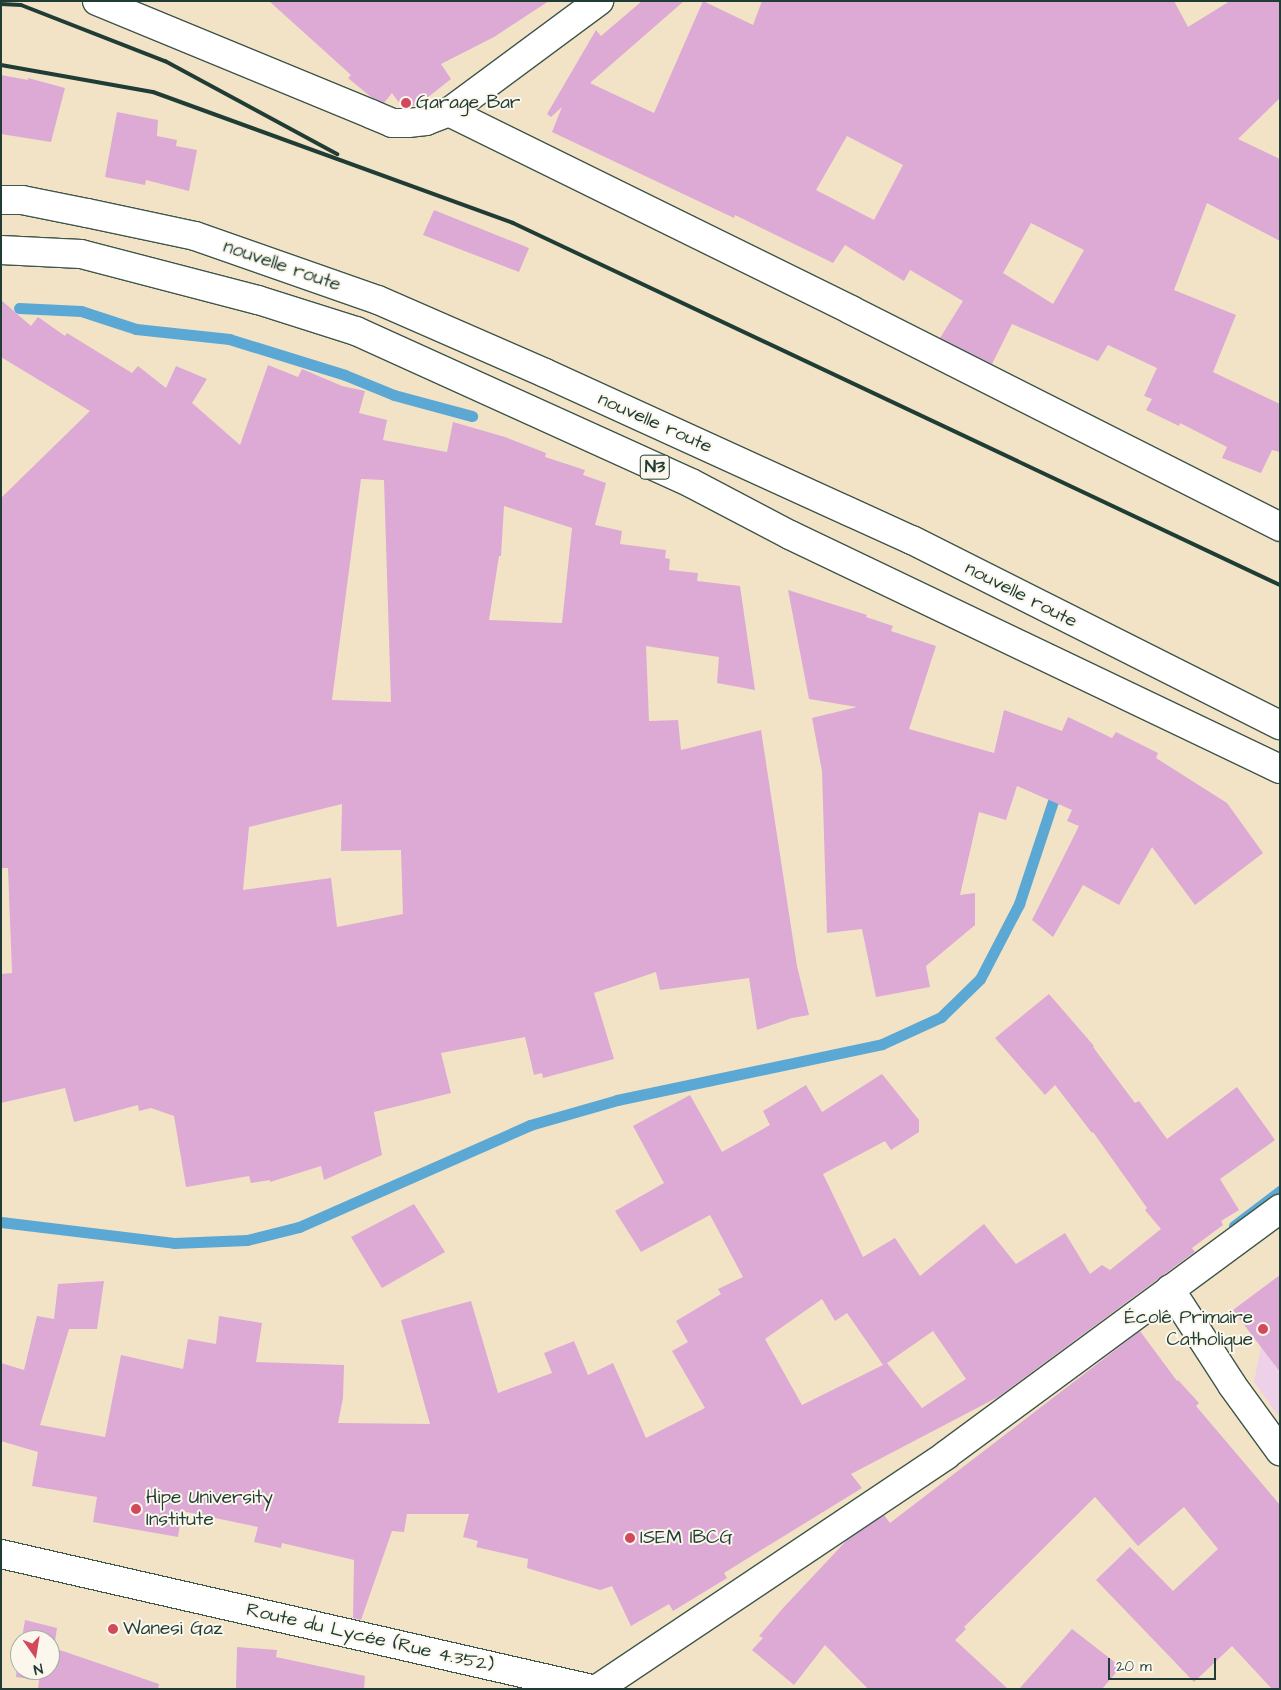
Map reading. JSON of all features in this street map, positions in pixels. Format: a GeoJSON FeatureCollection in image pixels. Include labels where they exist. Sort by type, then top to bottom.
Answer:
{"type":"FeatureCollection","features":[{"type":"Feature","properties":{"kind":"main road"},"geometry":{"type":"LineString","coordinates":[[97,1],[392,123],[426,121],[449,112],[599,1]]}},
{"type":"Feature","properties":{"kind":"main road"},"geometry":{"type":"LineString","coordinates":[[449,112],[852,310],[1280,527]]}},
{"type":"Feature","properties":{"kind":"main road","name":"nouvelle route"},"geometry":{"type":"LineString","coordinates":[[12,200],[195,236],[378,300],[707,446],[912,540],[1280,725]]}},
{"type":"Feature","properties":{"kind":"main road","name":"nouvelle route"},"geometry":{"type":"LineString","coordinates":[[1,250],[81,254],[258,300],[356,331],[691,483],[790,535],[1280,770]]}},
{"type":"Feature","properties":{"kind":"main road"},"geometry":{"type":"LineString","coordinates":[[691,483],[707,446]]}},
{"type":"Feature","properties":{"kind":"main road"},"geometry":{"type":"LineString","coordinates":[[597,1689],[946,1455],[1280,1209]]}},
{"type":"Feature","properties":{"kind":"main road"},"geometry":{"type":"LineString","coordinates":[[1170,1290],[1232,1385],[1280,1451]]}},
{"type":"Feature","properties":{"kind":"main road","name":"Route du Lycée (Rue 4.352)"},"geometry":{"type":"LineString","coordinates":[[1,1554],[592,1689]]}},
{"type":"Feature","properties":{"kind":"shaded area","name":"École Primaire Catholique"},"geometry":{"type":"Polygon","coordinates":[[[1280,1275],[1280,1418],[1254,1382],[1261,1347],[1233,1310],[1280,1275]]]}},
{"type":"Feature","properties":{"kind":"building"},"geometry":{"type":"Polygon","coordinates":[[[269,1],[549,1],[494,37],[441,64],[451,79],[418,105],[402,107],[392,93],[384,103],[371,97],[348,78],[351,75],[269,1]]]}},
{"type":"Feature","properties":{"kind":"building"},"geometry":{"type":"Polygon","coordinates":[[[642,1],[684,1],[590,83],[654,113],[703,1],[753,25],[762,1],[1174,1],[1188,27],[1230,1],[1280,1],[1280,98],[1238,139],[1280,159],[1280,241],[1207,203],[1174,290],[1236,315],[1213,372],[1280,404],[1280,452],[1272,450],[1261,473],[1222,458],[1227,447],[1180,423],[1179,426],[1146,410],[1152,399],[1144,396],[1157,368],[1108,345],[1098,361],[1012,324],[992,364],[940,338],[963,301],[910,270],[904,281],[845,245],[833,263],[735,215],[734,218],[552,132],[562,107],[551,117],[547,114],[596,30],[601,36],[642,1]],[[847,136],[816,190],[874,220],[903,165],[847,136]],[[1031,223],[1003,273],[1053,304],[1084,250],[1031,223]]]}},
{"type":"Feature","properties":{"kind":"building"},"geometry":{"type":"Polygon","coordinates":[[[1,75],[28,80],[28,78],[65,88],[51,142],[1,134],[1,75]]]}},
{"type":"Feature","properties":{"kind":"building"},"geometry":{"type":"Polygon","coordinates":[[[117,112],[158,120],[157,136],[177,140],[176,146],[197,150],[189,191],[146,180],[145,185],[105,177],[117,112]]]}},
{"type":"Feature","properties":{"kind":"building"},"geometry":{"type":"Polygon","coordinates":[[[434,210],[529,248],[519,272],[423,235],[434,210]]]}},
{"type":"Feature","properties":{"kind":"building"},"geometry":{"type":"Polygon","coordinates":[[[1,300],[31,326],[38,317],[65,336],[67,333],[132,373],[138,366],[166,388],[176,366],[207,379],[192,403],[240,445],[268,365],[298,377],[302,369],[342,386],[365,391],[359,413],[387,420],[383,440],[447,452],[453,422],[505,437],[546,453],[545,457],[585,470],[583,475],[606,483],[595,525],[622,531],[620,544],[666,550],[665,558],[670,559],[669,570],[698,573],[697,581],[740,586],[755,690],[717,683],[719,657],[646,646],[649,721],[678,720],[681,750],[761,730],[797,966],[809,1015],[792,1018],[757,1030],[749,978],[660,990],[656,972],[594,993],[614,1059],[543,1078],[542,1073],[534,1075],[525,1037],[441,1053],[451,1093],[374,1112],[382,1155],[324,1180],[321,1166],[270,1182],[270,1180],[251,1183],[249,1176],[186,1187],[174,1116],[151,1108],[139,1111],[138,1105],[74,1122],[65,1088],[1,1103],[1,974],[12,973],[8,868],[1,868],[1,498],[90,411],[1,357],[1,300]],[[361,479],[332,700],[391,702],[384,480],[361,479]],[[504,506],[501,556],[499,556],[489,620],[562,623],[572,528],[504,506]],[[342,804],[249,827],[243,890],[331,878],[337,927],[403,914],[401,850],[341,851],[342,804]]]}},
{"type":"Feature","properties":{"kind":"building"},"geometry":{"type":"Polygon","coordinates":[[[788,590],[867,615],[866,617],[893,626],[891,631],[936,646],[909,729],[994,753],[1004,710],[1062,731],[1068,717],[1112,738],[1116,732],[1158,753],[1156,758],[1227,803],[1263,853],[1195,905],[1152,847],[1119,905],[1083,885],[1053,937],[1032,920],[1079,826],[1067,821],[1072,810],[1017,786],[1006,820],[979,812],[960,895],[975,893],[975,925],[926,966],[930,987],[876,997],[862,929],[827,933],[822,771],[812,718],[857,707],[809,699],[788,590]]]}},
{"type":"Feature","properties":{"kind":"building"},"geometry":{"type":"Polygon","coordinates":[[[1049,994],[1094,1046],[1135,1103],[1139,1101],[1167,1139],[1237,1087],[1275,1140],[1220,1179],[1239,1210],[1221,1221],[1223,1225],[1192,1248],[1195,1252],[998,1397],[851,1474],[862,1488],[724,1573],[727,1578],[673,1611],[669,1604],[631,1626],[612,1586],[600,1590],[527,1568],[528,1559],[476,1547],[478,1541],[463,1537],[469,1514],[407,1514],[404,1532],[392,1531],[361,1620],[353,1618],[354,1560],[282,1543],[281,1548],[254,1542],[258,1527],[182,1511],[178,1537],[93,1522],[97,1497],[32,1486],[38,1452],[1,1441],[1,1363],[24,1370],[37,1316],[54,1319],[58,1284],[104,1281],[97,1329],[69,1329],[40,1425],[105,1437],[121,1355],[183,1369],[188,1339],[216,1344],[219,1316],[262,1323],[256,1362],[344,1365],[343,1398],[338,1423],[430,1424],[401,1320],[471,1301],[498,1393],[552,1373],[544,1353],[574,1341],[588,1375],[613,1363],[646,1438],[705,1408],[672,1351],[688,1342],[676,1321],[721,1294],[718,1289],[743,1277],[710,1215],[641,1252],[615,1211],[664,1183],[633,1126],[690,1095],[722,1152],[770,1125],[763,1111],[806,1085],[822,1112],[882,1074],[919,1120],[919,1132],[891,1150],[885,1141],[823,1174],[863,1257],[895,1238],[920,1276],[984,1224],[1016,1264],[1065,1233],[1090,1274],[1102,1265],[1110,1270],[1161,1229],[1145,1210],[1147,1208],[1093,1132],[1055,1085],[1045,1095],[995,1038],[1049,994]],[[822,1299],[765,1339],[802,1405],[883,1365],[847,1313],[835,1321],[822,1299]],[[933,1331],[887,1363],[922,1408],[966,1379],[933,1331]]]}},
{"type":"Feature","properties":{"kind":"building"},"geometry":{"type":"Polygon","coordinates":[[[414,1204],[445,1252],[382,1288],[351,1237],[414,1204]]]}},
{"type":"Feature","properties":{"kind":"building","name":"École Primaire Catholique"},"geometry":{"type":"Polygon","coordinates":[[[1280,1275],[1280,1372],[1233,1310],[1280,1275]]]}},
{"type":"Feature","properties":{"kind":"building"},"geometry":{"type":"Polygon","coordinates":[[[1140,1331],[1177,1381],[1199,1403],[1196,1406],[1280,1505],[1280,1689],[1272,1689],[1232,1646],[1194,1682],[1096,1580],[1130,1547],[1173,1591],[1218,1549],[1184,1507],[1138,1546],[1095,1497],[964,1627],[966,1629],[955,1640],[1008,1689],[868,1689],[825,1645],[794,1685],[752,1650],[763,1638],[759,1636],[784,1607],[847,1540],[884,1515],[890,1523],[1140,1331]]]}},
{"type":"Feature","properties":{"kind":"building"},"geometry":{"type":"Polygon","coordinates":[[[25,1620],[57,1628],[57,1630],[23,1630],[25,1620]]]}},
{"type":"Feature","properties":{"kind":"building"},"geometry":{"type":"Polygon","coordinates":[[[1072,1629],[1121,1667],[1102,1689],[1019,1689],[1072,1629]]]}},
{"type":"Feature","properties":{"kind":"building"},"geometry":{"type":"Polygon","coordinates":[[[237,1647],[277,1650],[276,1657],[365,1676],[364,1689],[236,1688],[237,1647]]]}},
{"type":"Feature","properties":{"kind":"building"},"geometry":{"type":"Polygon","coordinates":[[[60,1650],[159,1684],[158,1689],[38,1689],[39,1680],[60,1680],[60,1650]]]}},
{"type":"Feature","properties":{"kind":"waterway"},"geometry":{"type":"LineString","coordinates":[[19,308],[81,311],[136,329],[229,339],[345,375],[394,395],[472,416]]}},
{"type":"Feature","properties":{"kind":"waterway"},"geometry":{"type":"LineString","coordinates":[[1,1222],[174,1243],[247,1240],[299,1227],[530,1125],[617,1100],[882,1044],[941,1017],[980,979],[1019,904],[1057,789]]}},
{"type":"Feature","properties":{"kind":"waterway"},"geometry":{"type":"LineString","coordinates":[[1234,1226],[1280,1191]]}},
{"type":"Feature","properties":{"kind":"railway"},"geometry":{"type":"LineString","coordinates":[[1,4],[21,5],[165,61],[337,154]]}},
{"type":"Feature","properties":{"kind":"railway"},"geometry":{"type":"LineString","coordinates":[[1,65],[153,92],[513,223],[1280,585]]}},
{"type":"Feature","properties":{"kind":"place","name":"Garage Bar"},"geometry":{"type":"Point","coordinates":[406,103]}},
{"type":"Feature","properties":{"kind":"place","name":"École Primaire Catholique"},"geometry":{"type":"Point","coordinates":[1263,1329]}},
{"type":"Feature","properties":{"kind":"place","name":"Hipe University Institute"},"geometry":{"type":"Point","coordinates":[136,1509]}},
{"type":"Feature","properties":{"kind":"place","name":"ISEM IBCG"},"geometry":{"type":"Point","coordinates":[630,1538]}},
{"type":"Feature","properties":{"kind":"place","name":"Wanesi Gaz"},"geometry":{"type":"Point","coordinates":[113,1629]}}]}
